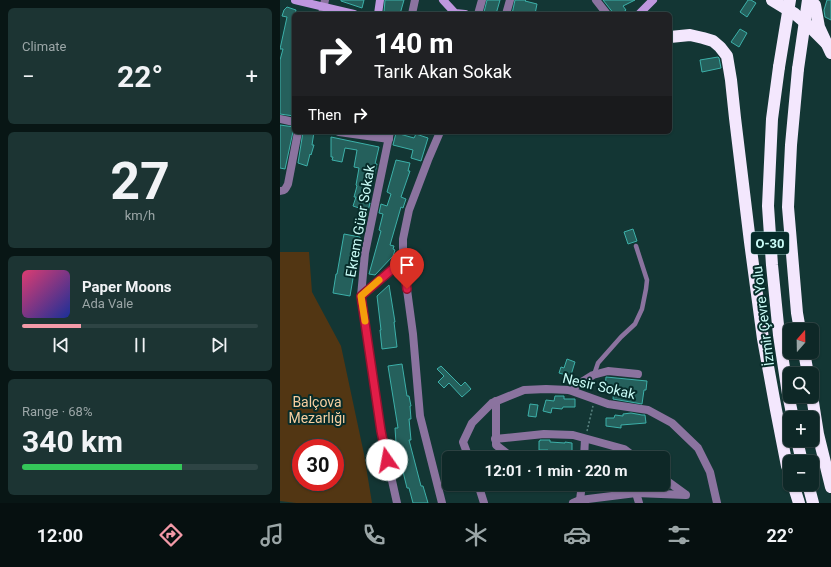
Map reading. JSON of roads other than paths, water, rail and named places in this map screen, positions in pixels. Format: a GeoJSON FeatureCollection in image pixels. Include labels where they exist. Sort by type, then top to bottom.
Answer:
{"type":"FeatureCollection","features":[{"type":"Feature","properties":{"kind":"highway"},"geometry":{"type":"LineString","coordinates":[[772,0],[795,14],[829,49]]}},
{"type":"Feature","properties":{"kind":"highway","name":"İzmir Çevre Yolu"},"geometry":{"type":"LineString","coordinates":[[790,0],[772,119],[768,206],[779,335],[792,411]]}},
{"type":"Feature","properties":{"kind":"highway"},"geometry":{"type":"LineString","coordinates":[[813,2],[819,27],[829,49]]}},
{"type":"Feature","properties":{"kind":"highway","name":"O-30"},"geometry":{"type":"LineString","coordinates":[[799,323],[788,207],[791,145],[798,69],[813,2]]}},
{"type":"Feature","properties":{"kind":"highway"},"geometry":{"type":"LineString","coordinates":[[672,37],[690,34],[713,41],[727,56],[763,339],[785,455]]}},
{"type":"Feature","properties":{"kind":"highway"},"geometry":{"type":"LineString","coordinates":[[813,403],[818,434],[831,487]]}},
{"type":"Feature","properties":{"kind":"highway"},"geometry":{"type":"LineString","coordinates":[[795,491],[799,503]]}},
{"type":"Feature","properties":{"kind":"highway"},"geometry":{"type":"LineString","coordinates":[[810,491],[813,503]]}},
{"type":"Feature","properties":{"kind":"main road"},"geometry":{"type":"LineString","coordinates":[[295,0],[345,12]]}},
{"type":"Feature","properties":{"kind":"main road"},"geometry":{"type":"LineString","coordinates":[[378,12],[380,0]]}},
{"type":"Feature","properties":{"kind":"main road"},"geometry":{"type":"LineString","coordinates":[[443,0],[454,12]]}},
{"type":"Feature","properties":{"kind":"main road"},"geometry":{"type":"LineString","coordinates":[[641,12],[653,0]]}},
{"type":"Feature","properties":{"kind":"street"},"geometry":{"type":"LineString","coordinates":[[412,12],[415,0]]}},
{"type":"Feature","properties":{"kind":"street"},"geometry":{"type":"LineString","coordinates":[[479,12],[482,0]]}},
{"type":"Feature","properties":{"kind":"street"},"geometry":{"type":"LineString","coordinates":[[507,12],[510,0]]}},
{"type":"Feature","properties":{"kind":"street"},"geometry":{"type":"LineString","coordinates":[[596,0],[605,12]]}},
{"type":"Feature","properties":{"kind":"street"},"geometry":{"type":"LineString","coordinates":[[280,119],[292,122]]}},
{"type":"Feature","properties":{"kind":"street"},"geometry":{"type":"LineString","coordinates":[[280,191],[286,189],[288,184],[298,134]]}},
{"type":"Feature","properties":{"kind":"street"},"geometry":{"type":"LineString","coordinates":[[372,134],[389,135]]}},
{"type":"Feature","properties":{"kind":"street"},"geometry":{"type":"LineString","coordinates":[[439,134],[409,210],[403,239],[403,260],[413,334],[420,416],[442,503]]}},
{"type":"Feature","properties":{"kind":"street","name":"Ekrem Güer Sokak"},"geometry":{"type":"LineString","coordinates":[[389,135],[365,253],[361,296],[381,431],[397,503]]}},
{"type":"Feature","properties":{"kind":"street"},"geometry":{"type":"LineString","coordinates":[[361,296],[403,260]]}},
{"type":"Feature","properties":{"kind":"street"},"geometry":{"type":"LineString","coordinates":[[569,390],[594,375],[608,371],[638,374]]}},
{"type":"Feature","properties":{"kind":"street","name":"Nesir Sokak"},"geometry":{"type":"LineString","coordinates":[[466,451],[463,442],[472,423],[492,402],[524,390],[546,388],[569,390],[608,404],[648,410],[672,422],[698,448],[710,472],[717,503]]}},
{"type":"Feature","properties":{"kind":"street"},"geometry":{"type":"LineString","coordinates":[[496,401],[495,439],[496,445],[504,451]]}},
{"type":"Feature","properties":{"kind":"street"},"geometry":{"type":"LineString","coordinates":[[495,439],[544,434],[573,435],[627,451]]}},
{"type":"Feature","properties":{"kind":"street"},"geometry":{"type":"LineString","coordinates":[[584,451],[585,439]]}},
{"type":"Feature","properties":{"kind":"street"},"geometry":{"type":"LineString","coordinates":[[580,491],[577,502],[636,493],[686,495],[670,483]]}},
{"type":"Feature","properties":{"kind":"street"},"geometry":{"type":"LineString","coordinates":[[480,491],[484,503]]}},
{"type":"Feature","properties":{"kind":"street"},"geometry":{"type":"LineString","coordinates":[[636,493],[639,503]]}},
{"type":"Feature","properties":{"kind":"lane"},"geometry":{"type":"LineString","coordinates":[[594,375],[598,363],[621,337],[635,324],[642,309],[647,280],[636,246]]}},
{"type":"Feature","properties":{"kind":"park label","name":"Balçova Mezarlığı"},"geometry":{"type":"Point","coordinates":[317,410]}}]}
